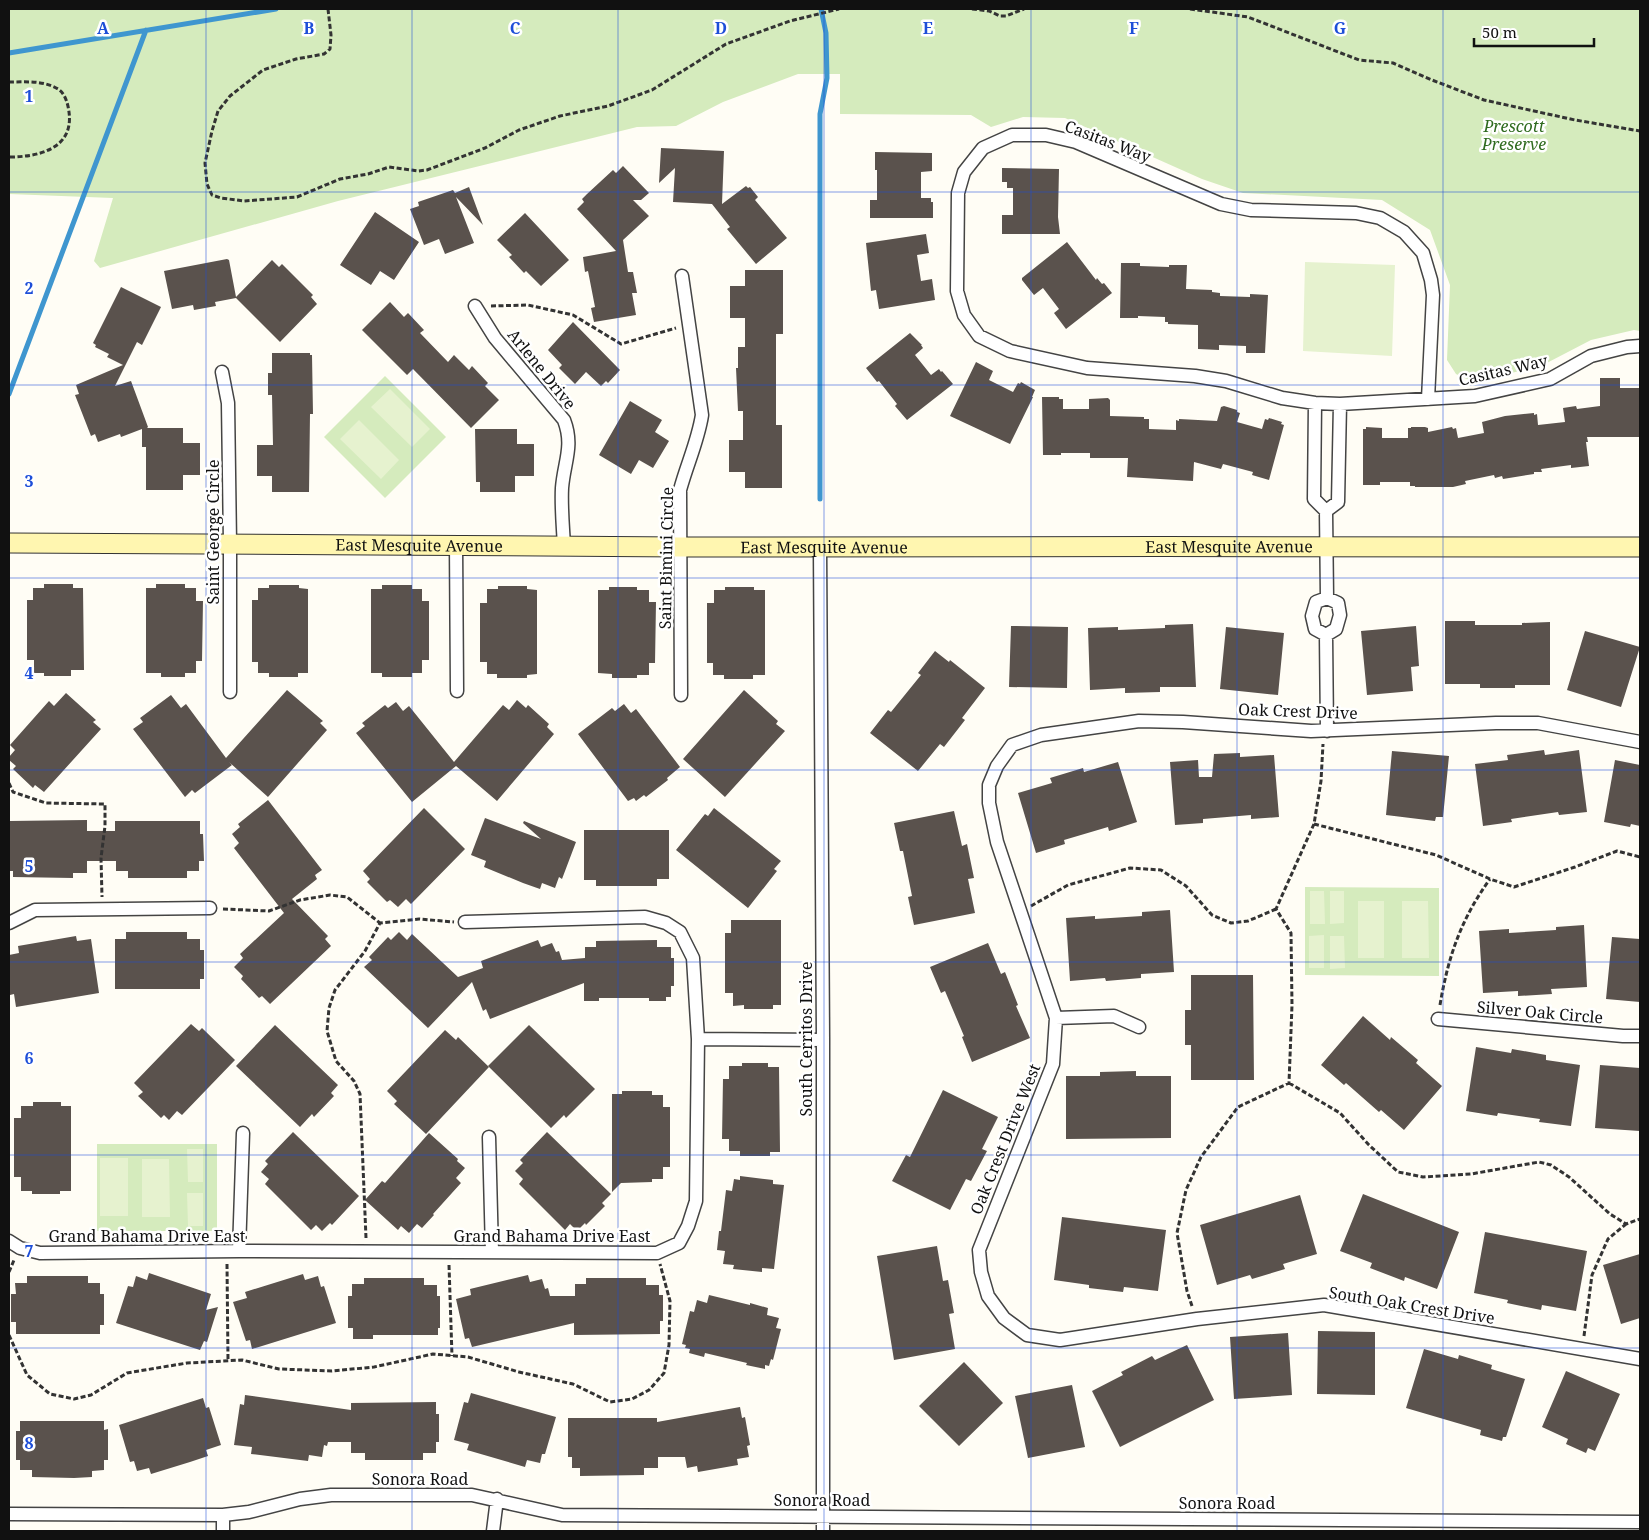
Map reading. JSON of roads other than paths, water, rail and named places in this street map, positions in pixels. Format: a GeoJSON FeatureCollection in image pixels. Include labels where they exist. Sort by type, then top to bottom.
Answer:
{"type":"FeatureCollection","features":[{"type":"Feature","properties":{"kind":"street","name":"Casitas Way"},"geometry":{"type":"LineString","coordinates":[[1428,399],[1433,295],[1431,280],[1423,253],[1404,232],[1380,218],[1356,213],[1250,210],[1221,204],[1076,142],[1046,135],[1012,135],[982,148],[964,172],[958,193],[957,291],[964,315],[979,336],[1010,351],[1086,368],[1194,376],[1226,381],[1282,398],[1315,403],[1340,404],[1428,399],[1476,396],[1550,379],[1591,356],[1626,346],[1640,346]]}},
{"type":"Feature","properties":{"kind":"street","name":"Saint Bimini Circle"},"geometry":{"type":"LineString","coordinates":[[681,695],[680,490],[699,436],[702,415],[682,276]]}},
{"type":"Feature","properties":{"kind":"street","name":"Arlene Drive"},"geometry":{"type":"LineString","coordinates":[[475,306],[495,338],[564,420],[569,433],[569,446],[562,488],[564,546]]}},
{"type":"Feature","properties":{"kind":"street","name":"Saint George Circle"},"geometry":{"type":"LineString","coordinates":[[222,372],[228,403],[230,692]]}},
{"type":"Feature","properties":{"kind":"street"},"geometry":{"type":"LineString","coordinates":[[1315,403],[1314,499],[1326,511],[1327,598]]}},
{"type":"Feature","properties":{"kind":"street"},"geometry":{"type":"LineString","coordinates":[[1326,511],[1338,502],[1340,404]]}},
{"type":"Feature","properties":{"kind":"street","name":"East Mesquite Avenue"},"geometry":{"type":"LineString","coordinates":[[9,543],[456,544],[680,547],[1327,545],[1640,547]]}},
{"type":"Feature","properties":{"kind":"street"},"geometry":{"type":"LineString","coordinates":[[456,544],[457,690]]}},
{"type":"Feature","properties":{"kind":"street","name":"South Cerritos Drive"},"geometry":{"type":"LineString","coordinates":[[820,547],[823,1531]]}},
{"type":"Feature","properties":{"kind":"street"},"geometry":{"type":"LineString","coordinates":[[1327,598],[1338,603],[1340,615],[1336,629],[1326,636],[1315,629],[1312,616],[1316,602],[1327,598]]}},
{"type":"Feature","properties":{"kind":"street"},"geometry":{"type":"LineString","coordinates":[[1326,636],[1326,731]]}},
{"type":"Feature","properties":{"kind":"street","name":"Oak Crest Drive"},"geometry":{"type":"LineString","coordinates":[[997,766],[1012,745],[1041,735],[1139,721],[1326,731],[1496,723],[1538,723],[1640,742]]}},
{"type":"Feature","properties":{"kind":"street","name":"Oak Crest Drive West"},"geometry":{"type":"LineString","coordinates":[[997,766],[990,785],[989,803],[997,842],[1056,1018],[1053,1064],[979,1250],[980,1272],[988,1296],[1004,1318]]}},
{"type":"Feature","properties":{"kind":"street"},"geometry":{"type":"LineString","coordinates":[[9,923],[35,910],[210,908]]}},
{"type":"Feature","properties":{"kind":"street","name":"Grand Bahama Drive East"},"geometry":{"type":"LineString","coordinates":[[9,1241],[20,1248],[40,1253],[233,1251],[656,1253],[679,1243],[688,1226],[696,1201],[698,1039],[693,958],[680,932],[666,923],[645,917],[465,922]]}},
{"type":"Feature","properties":{"kind":"street"},"geometry":{"type":"LineString","coordinates":[[1056,1018],[1114,1016],[1138,1027]]}},
{"type":"Feature","properties":{"kind":"street","name":"Silver Oak Circle"},"geometry":{"type":"LineString","coordinates":[[1438,1019],[1640,1036]]}},
{"type":"Feature","properties":{"kind":"street"},"geometry":{"type":"LineString","coordinates":[[698,1039],[823,1040]]}},
{"type":"Feature","properties":{"kind":"street"},"geometry":{"type":"LineString","coordinates":[[233,1251],[243,1133]]}},
{"type":"Feature","properties":{"kind":"street"},"geometry":{"type":"LineString","coordinates":[[488,1137],[492,1252]]}},
{"type":"Feature","properties":{"kind":"street","name":"South Oak Crest Drive"},"geometry":{"type":"LineString","coordinates":[[1004,1318],[1027,1335],[1060,1340],[1197,1319],[1324,1305],[1640,1359]]}},
{"type":"Feature","properties":{"kind":"street","name":"Sonora Road"},"geometry":{"type":"LineString","coordinates":[[9,1514],[223,1515],[249,1512],[300,1499],[330,1495],[472,1494],[562,1515],[823,1516],[1315,1525],[1640,1522]]}},
{"type":"Feature","properties":{"kind":"street"},"geometry":{"type":"LineString","coordinates":[[493,1531],[497,1499]]}},
{"type":"Feature","properties":{"kind":"street"},"geometry":{"type":"LineString","coordinates":[[223,1515],[223,1531]]}},
{"type":"Feature","properties":{"kind":"waterway"},"geometry":{"type":"LineString","coordinates":[[9,53],[276,9]]}},
{"type":"Feature","properties":{"kind":"waterway"},"geometry":{"type":"LineString","coordinates":[[820,499],[820,114],[827,78],[826,33],[821,9]]}},
{"type":"Feature","properties":{"kind":"waterway"},"geometry":{"type":"LineString","coordinates":[[9,394],[146,30]]}},
{"type":"Feature","properties":{"kind":"park label","name":"Prescott Preserve"},"geometry":{"type":"Point","coordinates":[1514,135]}}]}
